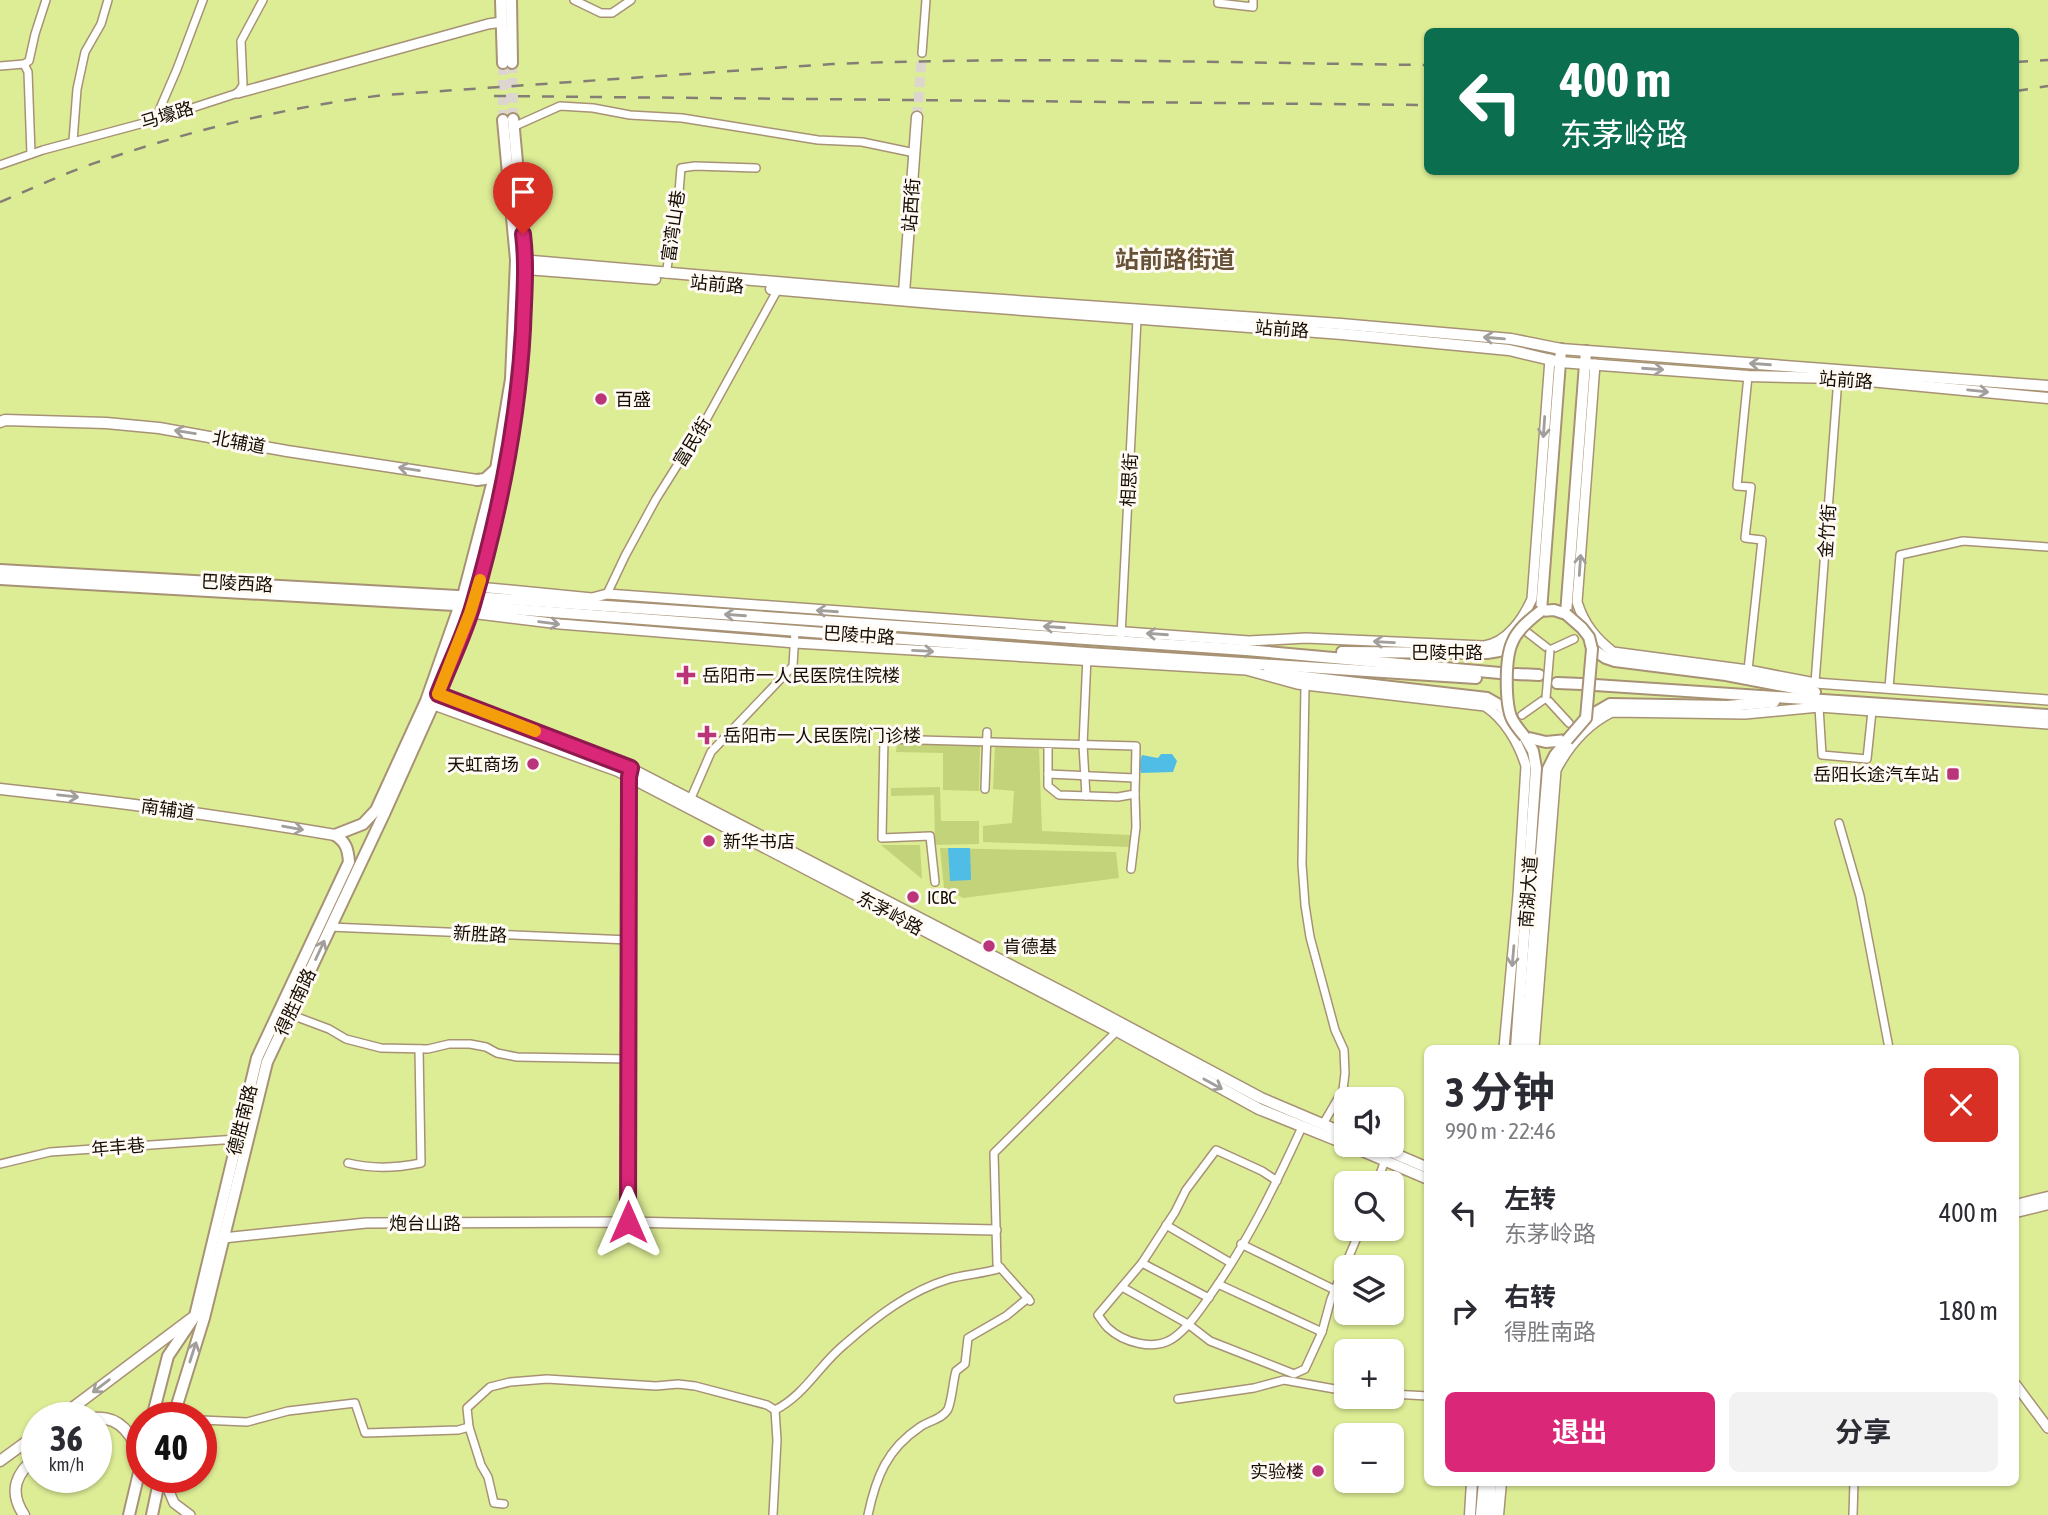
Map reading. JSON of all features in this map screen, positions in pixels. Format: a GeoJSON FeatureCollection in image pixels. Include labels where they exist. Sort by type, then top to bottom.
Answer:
{"type":"FeatureCollection","features":[{"type":"Feature","properties":{"kind":"main road"},"geometry":{"type":"LineString","coordinates":[[501,0],[508,63],[511,0]]}},
{"type":"Feature","properties":{"kind":"main road","name":"站西街"},"geometry":{"type":"LineString","coordinates":[[904,293],[917,117]]}},
{"type":"Feature","properties":{"kind":"main road"},"geometry":{"type":"LineString","coordinates":[[469,601],[484,566],[496,516],[509,457],[520,380],[521,264],[509,122]]}},
{"type":"Feature","properties":{"kind":"main road","name":"站前路"},"geometry":{"type":"LineString","coordinates":[[521,264],[1341,324],[1511,340],[1561,349],[2048,386]]}},
{"type":"Feature","properties":{"kind":"main road","name":"站前路"},"geometry":{"type":"LineString","coordinates":[[521,264],[778,289],[1342,334],[1509,350],[1555,361],[1748,376],[1839,378],[2047,398]]}},
{"type":"Feature","properties":{"kind":"main road","name":"得胜南路"},"geometry":{"type":"LineString","coordinates":[[177,1402],[204,1318],[267,1062],[432,698],[469,601],[511,379],[521,264]]}},
{"type":"Feature","properties":{"kind":"main road"},"geometry":{"type":"LineString","coordinates":[[1541,611],[1555,361],[1561,349]]}},
{"type":"Feature","properties":{"kind":"main road"},"geometry":{"type":"LineString","coordinates":[[1566,614],[1590,364],[1586,351]]}},
{"type":"Feature","properties":{"kind":"main road"},"geometry":{"type":"LineString","coordinates":[[2047,398],[2048,374]]}},
{"type":"Feature","properties":{"kind":"main road","name":"北辅道"},"geometry":{"type":"LineString","coordinates":[[0,422],[106,423],[159,428],[477,480]]}},
{"type":"Feature","properties":{"kind":"main road"},"geometry":{"type":"LineString","coordinates":[[477,480],[485,478],[509,457]]}},
{"type":"Feature","properties":{"kind":"main road"},"geometry":{"type":"LineString","coordinates":[[477,480],[483,485],[496,516]]}},
{"type":"Feature","properties":{"kind":"main road","name":"巴陵西路"},"geometry":{"type":"LineString","coordinates":[[0,570],[469,601]]}},
{"type":"Feature","properties":{"kind":"main road","name":"巴陵西路"},"geometry":{"type":"LineString","coordinates":[[0,579],[469,601]]}},
{"type":"Feature","properties":{"kind":"main road","name":"巴陵中路"},"geometry":{"type":"LineString","coordinates":[[469,601],[972,631],[1121,637],[1500,676],[1087,657],[469,601]]}},
{"type":"Feature","properties":{"kind":"main road"},"geometry":{"type":"LineString","coordinates":[[1517,717],[1508,698],[1512,643],[1527,622],[1541,611],[1554,610],[1566,614],[1589,637],[1592,649],[1586,719]]}},
{"type":"Feature","properties":{"kind":"main road","name":"巴陵中路"},"geometry":{"type":"LineString","coordinates":[[1247,650],[1487,653],[1499,651],[1512,643]]}},
{"type":"Feature","properties":{"kind":"main road"},"geometry":{"type":"LineString","coordinates":[[1592,649],[1615,661],[1726,675],[1816,695],[2048,715]]}},
{"type":"Feature","properties":{"kind":"main road","name":"巴陵中路"},"geometry":{"type":"LineString","coordinates":[[1246,663],[1296,676],[1488,698],[1517,717],[1525,737]]}},
{"type":"Feature","properties":{"kind":"main road"},"geometry":{"type":"LineString","coordinates":[[1515,677],[1539,678]]}},
{"type":"Feature","properties":{"kind":"main road"},"geometry":{"type":"LineString","coordinates":[[1558,679],[1582,681]]}},
{"type":"Feature","properties":{"kind":"main road"},"geometry":{"type":"LineString","coordinates":[[1595,682],[2048,709]]}},
{"type":"Feature","properties":{"kind":"main road"},"geometry":{"type":"LineString","coordinates":[[1528,946],[1548,769],[1555,755],[1586,719],[1610,704],[1727,705],[1816,695]]}},
{"type":"Feature","properties":{"kind":"main road","name":"得胜南路"},"geometry":{"type":"LineString","coordinates":[[335,835],[363,824],[376,810],[432,698]]}},
{"type":"Feature","properties":{"kind":"main road","name":"东茅岭路"},"geometry":{"type":"LineString","coordinates":[[432,698],[691,798],[1261,1098],[1334,1128]]}},
{"type":"Feature","properties":{"kind":"main road"},"geometry":{"type":"LineString","coordinates":[[1525,737],[1546,742],[1567,740]]}},
{"type":"Feature","properties":{"kind":"main road","name":"南湖大道"},"geometry":{"type":"LineString","coordinates":[[1525,737],[1533,751],[1536,768],[1525,1045]]}},
{"type":"Feature","properties":{"kind":"main road","name":"东茅岭路"},"geometry":{"type":"LineString","coordinates":[[630,773],[1259,1109],[1334,1139]]}},
{"type":"Feature","properties":{"kind":"main road","name":"南辅道"},"geometry":{"type":"LineString","coordinates":[[0,789],[242,819],[335,835]]}},
{"type":"Feature","properties":{"kind":"main road","name":"德胜南路"},"geometry":{"type":"LineString","coordinates":[[156,1402],[168,1356],[195,1316],[257,1058],[349,862],[344,841],[335,835]]}},
{"type":"Feature","properties":{"kind":"main road","name":"南湖大道"},"geometry":{"type":"LineString","coordinates":[[1516,1045],[1528,946]]}},
{"type":"Feature","properties":{"kind":"main road","name":"东茅岭路"},"geometry":{"type":"LineString","coordinates":[[1378,1157],[1424,1177]]}},
{"type":"Feature","properties":{"kind":"main road"},"geometry":{"type":"LineString","coordinates":[[1402,1157],[1424,1166]]}},
{"type":"Feature","properties":{"kind":"main road"},"geometry":{"type":"LineString","coordinates":[[2019,1204],[2048,1197]]}},
{"type":"Feature","properties":{"kind":"main road"},"geometry":{"type":"LineString","coordinates":[[2019,1211],[2048,1204]]}},
{"type":"Feature","properties":{"kind":"main road"},"geometry":{"type":"LineString","coordinates":[[80,1402],[195,1316]]}},
{"type":"Feature","properties":{"kind":"main road"},"geometry":{"type":"LineString","coordinates":[[0,1461],[21,1446]]}},
{"type":"Feature","properties":{"kind":"main road"},"geometry":{"type":"LineString","coordinates":[[21,1473],[15,1486],[17,1505],[24,1515]]}},
{"type":"Feature","properties":{"kind":"main road"},"geometry":{"type":"LineString","coordinates":[[1470,1515],[1472,1486]]}},
{"type":"Feature","properties":{"kind":"main road"},"geometry":{"type":"LineString","coordinates":[[1481,1515],[1483,1486]]}},
{"type":"Feature","properties":{"kind":"main road"},"geometry":{"type":"LineString","coordinates":[[1489,1515],[1491,1486]]}},
{"type":"Feature","properties":{"kind":"main road"},"geometry":{"type":"LineString","coordinates":[[1499,1515],[1501,1486]]}},
{"type":"Feature","properties":{"kind":"main road"},"geometry":{"type":"LineString","coordinates":[[129,1515],[134,1493]]}},
{"type":"Feature","properties":{"kind":"main road"},"geometry":{"type":"LineString","coordinates":[[152,1515],[158,1493]]}},
{"type":"Feature","properties":{"kind":"street"},"geometry":{"type":"LineString","coordinates":[[0,66],[24,64],[29,61],[46,0]]}},
{"type":"Feature","properties":{"kind":"street"},"geometry":{"type":"LineString","coordinates":[[74,141],[77,89],[85,52],[101,24],[108,0]]}},
{"type":"Feature","properties":{"kind":"street"},"geometry":{"type":"LineString","coordinates":[[155,120],[203,0]]}},
{"type":"Feature","properties":{"kind":"street"},"geometry":{"type":"LineString","coordinates":[[238,93],[243,85],[241,41],[263,0]]}},
{"type":"Feature","properties":{"kind":"street"},"geometry":{"type":"LineString","coordinates":[[574,0],[601,13],[612,13],[631,0]]}},
{"type":"Feature","properties":{"kind":"street"},"geometry":{"type":"LineString","coordinates":[[922,53],[926,0]]}},
{"type":"Feature","properties":{"kind":"street"},"geometry":{"type":"LineString","coordinates":[[1218,0],[1218,3],[1253,7],[1253,0]]}},
{"type":"Feature","properties":{"kind":"street"},"geometry":{"type":"LineString","coordinates":[[238,93],[502,22]]}},
{"type":"Feature","properties":{"kind":"street"},"geometry":{"type":"LineString","coordinates":[[24,64],[28,72],[31,154]]}},
{"type":"Feature","properties":{"kind":"street","name":"马壕路"},"geometry":{"type":"LineString","coordinates":[[0,165],[238,93]]}},
{"type":"Feature","properties":{"kind":"street"},"geometry":{"type":"LineString","coordinates":[[509,122],[560,106],[593,108],[630,115],[682,118],[818,140],[862,142],[915,153]]}},
{"type":"Feature","properties":{"kind":"street","name":"富湾山巷"},"geometry":{"type":"LineString","coordinates":[[666,274],[681,168],[756,168]]}},
{"type":"Feature","properties":{"kind":"street","name":"富民街"},"geometry":{"type":"LineString","coordinates":[[607,594],[656,499],[707,418],[778,289]]}},
{"type":"Feature","properties":{"kind":"street","name":"相思街"},"geometry":{"type":"LineString","coordinates":[[1121,637],[1137,319]]}},
{"type":"Feature","properties":{"kind":"street"},"geometry":{"type":"LineString","coordinates":[[484,566],[492,584],[509,590],[592,598],[607,594],[953,620],[1121,637],[1249,641],[1306,638],[1484,646],[1498,642],[1506,636],[1532,599],[1555,361]]}},
{"type":"Feature","properties":{"kind":"street"},"geometry":{"type":"LineString","coordinates":[[1590,364],[1577,602],[1582,618],[1599,641],[1613,652],[1748,670],[1816,695],[1871,711],[2048,724]]}},
{"type":"Feature","properties":{"kind":"street"},"geometry":{"type":"LineString","coordinates":[[1748,376],[1737,486],[1751,487],[1745,538],[1762,540],[1748,670]]}},
{"type":"Feature","properties":{"kind":"street","name":"金竹街"},"geometry":{"type":"LineString","coordinates":[[1839,378],[1816,695],[1822,755],[1867,759],[1871,711]]}},
{"type":"Feature","properties":{"kind":"street"},"geometry":{"type":"LineString","coordinates":[[1889,688],[1900,555],[1963,541],[2048,547]]}},
{"type":"Feature","properties":{"kind":"street"},"geometry":{"type":"LineString","coordinates":[[469,601],[509,590]]}},
{"type":"Feature","properties":{"kind":"street"},"geometry":{"type":"LineString","coordinates":[[469,601],[560,624],[795,643],[1087,657],[1246,670],[1305,685],[1485,706],[1506,726],[1522,753],[1526,766],[1524,827],[1504,1045]]}},
{"type":"Feature","properties":{"kind":"street"},"geometry":{"type":"LineString","coordinates":[[894,616],[905,627]]}},
{"type":"Feature","properties":{"kind":"street"},"geometry":{"type":"LineString","coordinates":[[953,620],[972,631]]}},
{"type":"Feature","properties":{"kind":"street"},"geometry":{"type":"LineString","coordinates":[[691,798],[711,752],[793,666],[795,631]]}},
{"type":"Feature","properties":{"kind":"street"},"geometry":{"type":"LineString","coordinates":[[1528,633],[1550,650]]}},
{"type":"Feature","properties":{"kind":"street"},"geometry":{"type":"LineString","coordinates":[[1550,650],[1574,639]]}},
{"type":"Feature","properties":{"kind":"street"},"geometry":{"type":"LineString","coordinates":[[1550,650],[1546,698],[1569,723]]}},
{"type":"Feature","properties":{"kind":"street"},"geometry":{"type":"LineString","coordinates":[[1086,796],[1083,745],[1087,657]]}},
{"type":"Feature","properties":{"kind":"street"},"geometry":{"type":"LineString","coordinates":[[1305,685],[1302,864],[1305,905],[1310,937],[1335,1030],[1344,1050],[1345,1073],[1343,1090],[1323,1124]]}},
{"type":"Feature","properties":{"kind":"street"},"geometry":{"type":"LineString","coordinates":[[1534,1045],[1556,770],[1567,750],[1597,719],[1612,712],[1745,714],[1816,695],[1889,688],[2048,700]]}},
{"type":"Feature","properties":{"kind":"street"},"geometry":{"type":"LineString","coordinates":[[1517,717],[1546,698]]}},
{"type":"Feature","properties":{"kind":"street"},"geometry":{"type":"LineString","coordinates":[[985,789],[987,733]]}},
{"type":"Feature","properties":{"kind":"street"},"geometry":{"type":"LineString","coordinates":[[935,882],[930,836],[882,838],[884,739],[1136,747],[1136,827],[1131,869]]}},
{"type":"Feature","properties":{"kind":"street"},"geometry":{"type":"LineString","coordinates":[[1048,744],[1048,786],[1059,795],[1118,797],[1135,793]]}},
{"type":"Feature","properties":{"kind":"street"},"geometry":{"type":"LineString","coordinates":[[628,1222],[630,773]]}},
{"type":"Feature","properties":{"kind":"street"},"geometry":{"type":"LineString","coordinates":[[1048,775],[1135,778]]}},
{"type":"Feature","properties":{"kind":"street"},"geometry":{"type":"LineString","coordinates":[[1839,823],[1860,896],[1888,1045]]}},
{"type":"Feature","properties":{"kind":"street","name":"新胜路"},"geometry":{"type":"LineString","coordinates":[[330,927],[629,940]]}},
{"type":"Feature","properties":{"kind":"street"},"geometry":{"type":"LineString","coordinates":[[289,1014],[329,1029],[346,1039],[381,1048],[419,1049],[470,1044],[517,1057],[629,1059]]}},
{"type":"Feature","properties":{"kind":"street"},"geometry":{"type":"LineString","coordinates":[[869,1515],[877,1482],[886,1460],[907,1436],[947,1410],[956,1371],[965,1364],[968,1338],[1029,1300],[997,1264],[994,1153],[1117,1031]]}},
{"type":"Feature","properties":{"kind":"street"},"geometry":{"type":"LineString","coordinates":[[348,1163],[363,1167],[404,1167],[421,1163],[419,1049]]}},
{"type":"Feature","properties":{"kind":"street"},"geometry":{"type":"LineString","coordinates":[[1277,1181],[1216,1150],[1186,1190],[1142,1263],[1098,1315],[1108,1328],[1128,1341],[1153,1345],[1171,1340],[1188,1324],[1209,1298],[1231,1263],[1277,1181],[1302,1127]]}},
{"type":"Feature","properties":{"kind":"street","name":"年丰巷"},"geometry":{"type":"LineString","coordinates":[[0,1164],[50,1152],[237,1139]]}},
{"type":"Feature","properties":{"kind":"street"},"geometry":{"type":"LineString","coordinates":[[1381,1171],[1385,1160]]}},
{"type":"Feature","properties":{"kind":"street","name":"炮台山路"},"geometry":{"type":"LineString","coordinates":[[223,1238],[366,1223],[628,1222],[996,1230]]}},
{"type":"Feature","properties":{"kind":"street"},"geometry":{"type":"LineString","coordinates":[[1166,1225],[1231,1263]]}},
{"type":"Feature","properties":{"kind":"street"},"geometry":{"type":"LineString","coordinates":[[1241,1244],[1334,1290]]}},
{"type":"Feature","properties":{"kind":"street"},"geometry":{"type":"LineString","coordinates":[[1142,1263],[1209,1298]]}},
{"type":"Feature","properties":{"kind":"street"},"geometry":{"type":"LineString","coordinates":[[504,1504],[494,1503],[488,1477],[481,1465],[469,1427],[467,1408],[490,1387],[531,1379],[656,1386],[678,1384],[755,1402],[775,1410],[788,1404],[842,1345],[906,1297],[945,1280],[1001,1268]]}},
{"type":"Feature","properties":{"kind":"street"},"geometry":{"type":"LineString","coordinates":[[1218,1284],[1322,1332]]}},
{"type":"Feature","properties":{"kind":"street"},"geometry":{"type":"LineString","coordinates":[[1122,1287],[1188,1324],[1210,1340],[1294,1374],[1305,1369],[1322,1332],[1334,1293]]}},
{"type":"Feature","properties":{"kind":"street"},"geometry":{"type":"LineString","coordinates":[[1178,1399],[1254,1388],[1284,1380],[1334,1389]]}},
{"type":"Feature","properties":{"kind":"street"},"geometry":{"type":"LineString","coordinates":[[2019,1389],[2048,1428]]}},
{"type":"Feature","properties":{"kind":"street"},"geometry":{"type":"LineString","coordinates":[[1404,1395],[1424,1396]]}},
{"type":"Feature","properties":{"kind":"street"},"geometry":{"type":"LineString","coordinates":[[217,1421],[247,1422],[288,1411],[355,1403],[365,1433],[457,1430],[469,1427]]}},
{"type":"Feature","properties":{"kind":"street"},"geometry":{"type":"LineString","coordinates":[[773,1515],[777,1440],[775,1410]]}},
{"type":"Feature","properties":{"kind":"street"},"geometry":{"type":"LineString","coordinates":[[1853,1515],[1854,1486]]}},
{"type":"Feature","properties":{"kind":"street"},"geometry":{"type":"LineString","coordinates":[[169,1493],[174,1503],[190,1515]]}},
{"type":"Feature","properties":{"kind":"green space"},"geometry":{"type":"Polygon","coordinates":[[[0,0],[2048,0],[2048,1515],[0,1515],[0,0]]]}},
{"type":"Feature","properties":{"kind":"green space"},"geometry":{"type":"Polygon","coordinates":[[[897,744],[980,746],[979,791],[943,790],[943,753],[896,752],[897,744]]]}},
{"type":"Feature","properties":{"kind":"green space"},"geometry":{"type":"Polygon","coordinates":[[[995,746],[1039,749],[1042,831],[1130,835],[1130,847],[983,842],[983,826],[1012,823],[1014,791],[993,789],[995,746]]]}},
{"type":"Feature","properties":{"kind":"green space"},"geometry":{"type":"Polygon","coordinates":[[[940,787],[941,821],[979,821],[979,844],[935,845],[934,795],[891,796],[891,788],[940,787]]]}},
{"type":"Feature","properties":{"kind":"green space"},"geometry":{"type":"Polygon","coordinates":[[[881,845],[920,845],[922,879],[881,845]]]}},
{"type":"Feature","properties":{"kind":"green space"},"geometry":{"type":"Polygon","coordinates":[[[940,848],[1116,852],[1119,878],[963,898],[944,888],[940,848]]]}},
{"type":"Feature","properties":{"kind":"water"},"geometry":{"type":"Polygon","coordinates":[[[1161,754],[1172,754],[1177,761],[1173,772],[1141,773],[1139,765],[1142,755],[1158,758],[1161,754]]]}},
{"type":"Feature","properties":{"kind":"water"},"geometry":{"type":"Polygon","coordinates":[[[948,848],[970,848],[971,880],[950,881],[948,848]]]}},
{"type":"Feature","properties":{"kind":"tunnel"},"geometry":{"type":"LineString","coordinates":[[917,117],[922,53]]}},
{"type":"Feature","properties":{"kind":"tunnel"},"geometry":{"type":"LineString","coordinates":[[503,63],[503,120]]}},
{"type":"Feature","properties":{"kind":"tunnel"},"geometry":{"type":"LineString","coordinates":[[512,63],[513,119]]}},
{"type":"Feature","properties":{"kind":"tunnel"},"geometry":{"type":"LineString","coordinates":[[1500,679],[1515,680]]}},
{"type":"Feature","properties":{"kind":"railway"},"geometry":{"type":"LineString","coordinates":[[2019,62],[2048,60]]}},
{"type":"Feature","properties":{"kind":"railway"},"geometry":{"type":"LineString","coordinates":[[0,202],[91,164],[173,138],[242,120],[384,95],[832,64],[1130,61],[1424,65]]}},
{"type":"Feature","properties":{"kind":"railway"},"geometry":{"type":"LineString","coordinates":[[2019,91],[2048,86]]}},
{"type":"Feature","properties":{"kind":"railway"},"geometry":{"type":"LineString","coordinates":[[494,96],[1424,105]]}},
{"type":"Feature","properties":{"kind":"slow traffic"},"geometry":{"type":"LineString","coordinates":[[480,580],[438,694],[535,731]]}},
{"type":"Feature","properties":{"kind":"place","name":"百盛"},"geometry":{"type":"Point","coordinates":[601,399]}},
{"type":"Feature","properties":{"kind":"place","name":"岳阳市一人民医院住院楼"},"geometry":{"type":"Point","coordinates":[686,675]}},
{"type":"Feature","properties":{"kind":"place","name":"岳阳市一人民医院门诊楼"},"geometry":{"type":"Point","coordinates":[707,735]}},
{"type":"Feature","properties":{"kind":"place","name":"天虹商场"},"geometry":{"type":"Point","coordinates":[533,764]}},
{"type":"Feature","properties":{"kind":"place","name":"岳阳长途汽车站"},"geometry":{"type":"Point","coordinates":[1953,774]}},
{"type":"Feature","properties":{"kind":"place","name":"新华书店"},"geometry":{"type":"Point","coordinates":[709,841]}},
{"type":"Feature","properties":{"kind":"place","name":"ICBC"},"geometry":{"type":"Point","coordinates":[913,897]}},
{"type":"Feature","properties":{"kind":"place","name":"肯德基"},"geometry":{"type":"Point","coordinates":[989,946]}},
{"type":"Feature","properties":{"kind":"place","name":"实验楼"},"geometry":{"type":"Point","coordinates":[1318,1471]}},
{"type":"Feature","properties":{"kind":"district","name":"站前路街道"},"geometry":{"type":"Point","coordinates":[1175,259]}},
{"type":"Feature","properties":{"kind":"route"},"geometry":{"type":"LineString","coordinates":[[523,234],[526,269],[520,380],[514,429],[484,566],[472,606],[438,694],[631,768],[628,1222]]}}]}
